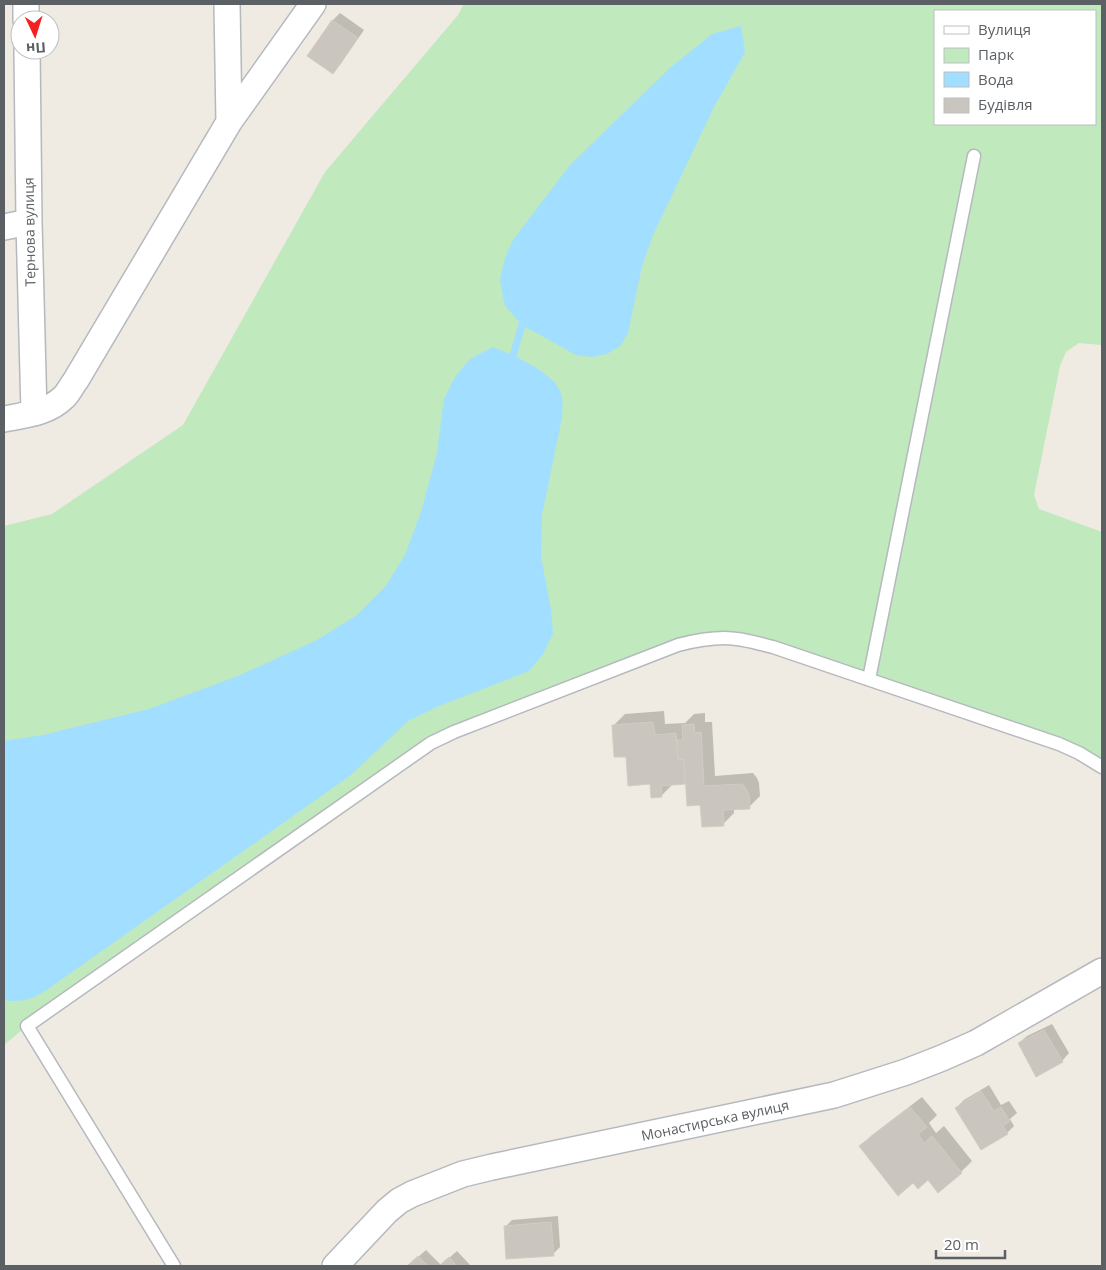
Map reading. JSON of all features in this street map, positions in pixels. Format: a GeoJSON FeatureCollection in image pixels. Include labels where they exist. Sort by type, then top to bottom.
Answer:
{"type":"FeatureCollection","features":[{"type":"Feature","properties":{"kind":"street"},"geometry":{"type":"LineString","coordinates":[[226,4],[229,122]]}},
{"type":"Feature","properties":{"kind":"street"},"geometry":{"type":"LineString","coordinates":[[4,419],[34,413],[52,406],[65,396],[229,122],[313,4]]}},
{"type":"Feature","properties":{"kind":"street","name":"Тернова вулиця"},"geometry":{"type":"LineString","coordinates":[[27,60],[34,413]]}},
{"type":"Feature","properties":{"kind":"street"},"geometry":{"type":"LineString","coordinates":[[4,227],[29,222]]}},
{"type":"Feature","properties":{"kind":"street","name":"Монастирська вулиця"},"geometry":{"type":"LineString","coordinates":[[335,1266],[387,1211],[399,1201],[436,1184],[463,1174],[492,1167],[834,1095],[869,1084],[942,1058],[976,1043],[1102,971]]}},
{"type":"Feature","properties":{"kind":"lane"},"geometry":{"type":"LineString","coordinates":[[869,680],[974,156]]}},
{"type":"Feature","properties":{"kind":"lane"},"geometry":{"type":"LineString","coordinates":[[174,1266],[27,1026],[431,743],[454,732],[678,645],[700,640],[726,638],[750,641],[773,647],[1058,744],[1079,752],[1102,767]]}},
{"type":"Feature","properties":{"kind":"green space"},"geometry":{"type":"Polygon","coordinates":[[[464,4],[1102,4],[1102,345],[1079,343],[1066,352],[1060,366],[1034,495],[1039,509],[1102,532],[1102,767],[1097,763],[773,647],[700,640],[454,732],[27,1026],[4,1045],[4,526],[52,514],[183,425],[325,172],[458,15],[464,4]]]}},
{"type":"Feature","properties":{"kind":"water"},"geometry":{"type":"Polygon","coordinates":[[[741,26],[745,52],[714,107],[653,235],[642,266],[628,333],[620,346],[607,354],[592,357],[576,355],[522,325],[505,306],[500,280],[505,258],[513,240],[570,165],[671,67],[712,34],[741,26]]]}},
{"type":"Feature","properties":{"kind":"water"},"geometry":{"type":"Polygon","coordinates":[[[493,347],[520,359],[549,377],[556,384],[562,397],[562,418],[542,515],[541,556],[551,610],[553,633],[543,654],[529,671],[439,706],[408,721],[351,775],[48,989],[27,999],[17,1001],[4,1000],[4,741],[43,735],[149,709],[238,676],[317,640],[357,615],[385,587],[405,555],[421,512],[437,453],[444,399],[455,377],[470,359],[493,347]]]}},
{"type":"Feature","properties":{"kind":"building"},"geometry":{"type":"Polygon","coordinates":[[[332,20],[358,38],[333,74],[307,56],[332,20]]]}},
{"type":"Feature","properties":{"kind":"building"},"geometry":{"type":"Polygon","coordinates":[[[653,722],[655,735],[676,733],[678,759],[684,759],[685,784],[661,786],[662,797],[651,798],[650,784],[628,786],[626,757],[614,757],[612,725],[653,722]]]}},
{"type":"Feature","properties":{"kind":"building"},"geometry":{"type":"Polygon","coordinates":[[[694,724],[695,733],[701,732],[704,786],[742,784],[749,795],[750,809],[723,810],[724,826],[702,827],[700,805],[687,806],[684,759],[678,759],[677,740],[683,740],[682,725],[694,724]]]}},
{"type":"Feature","properties":{"kind":"building"},"geometry":{"type":"Polygon","coordinates":[[[1044,1030],[1063,1062],[1036,1077],[1018,1043],[1044,1030]]]}},
{"type":"Feature","properties":{"kind":"building"},"geometry":{"type":"Polygon","coordinates":[[[981,1091],[994,1111],[1001,1107],[1010,1121],[1003,1126],[1008,1134],[981,1150],[955,1108],[981,1091]]]}},
{"type":"Feature","properties":{"kind":"building"},"geometry":{"type":"Polygon","coordinates":[[[910,1107],[927,1127],[918,1134],[924,1143],[932,1136],[962,1173],[938,1193],[928,1180],[918,1189],[913,1183],[898,1196],[859,1146],[910,1107]]]}},
{"type":"Feature","properties":{"kind":"building"},"geometry":{"type":"Polygon","coordinates":[[[551,1222],[554,1256],[506,1259],[504,1226],[551,1222]]]}},
{"type":"Feature","properties":{"kind":"building"},"geometry":{"type":"Polygon","coordinates":[[[418,1256],[428,1266],[407,1266],[418,1256]]]}},
{"type":"Feature","properties":{"kind":"building"},"geometry":{"type":"Polygon","coordinates":[[[449,1257],[457,1266],[439,1266],[449,1257]]]}},
{"type":"Feature","properties":{"kind":"waterway"},"geometry":{"type":"LineString","coordinates":[[511,363],[522,325],[528,317]]}}]}
